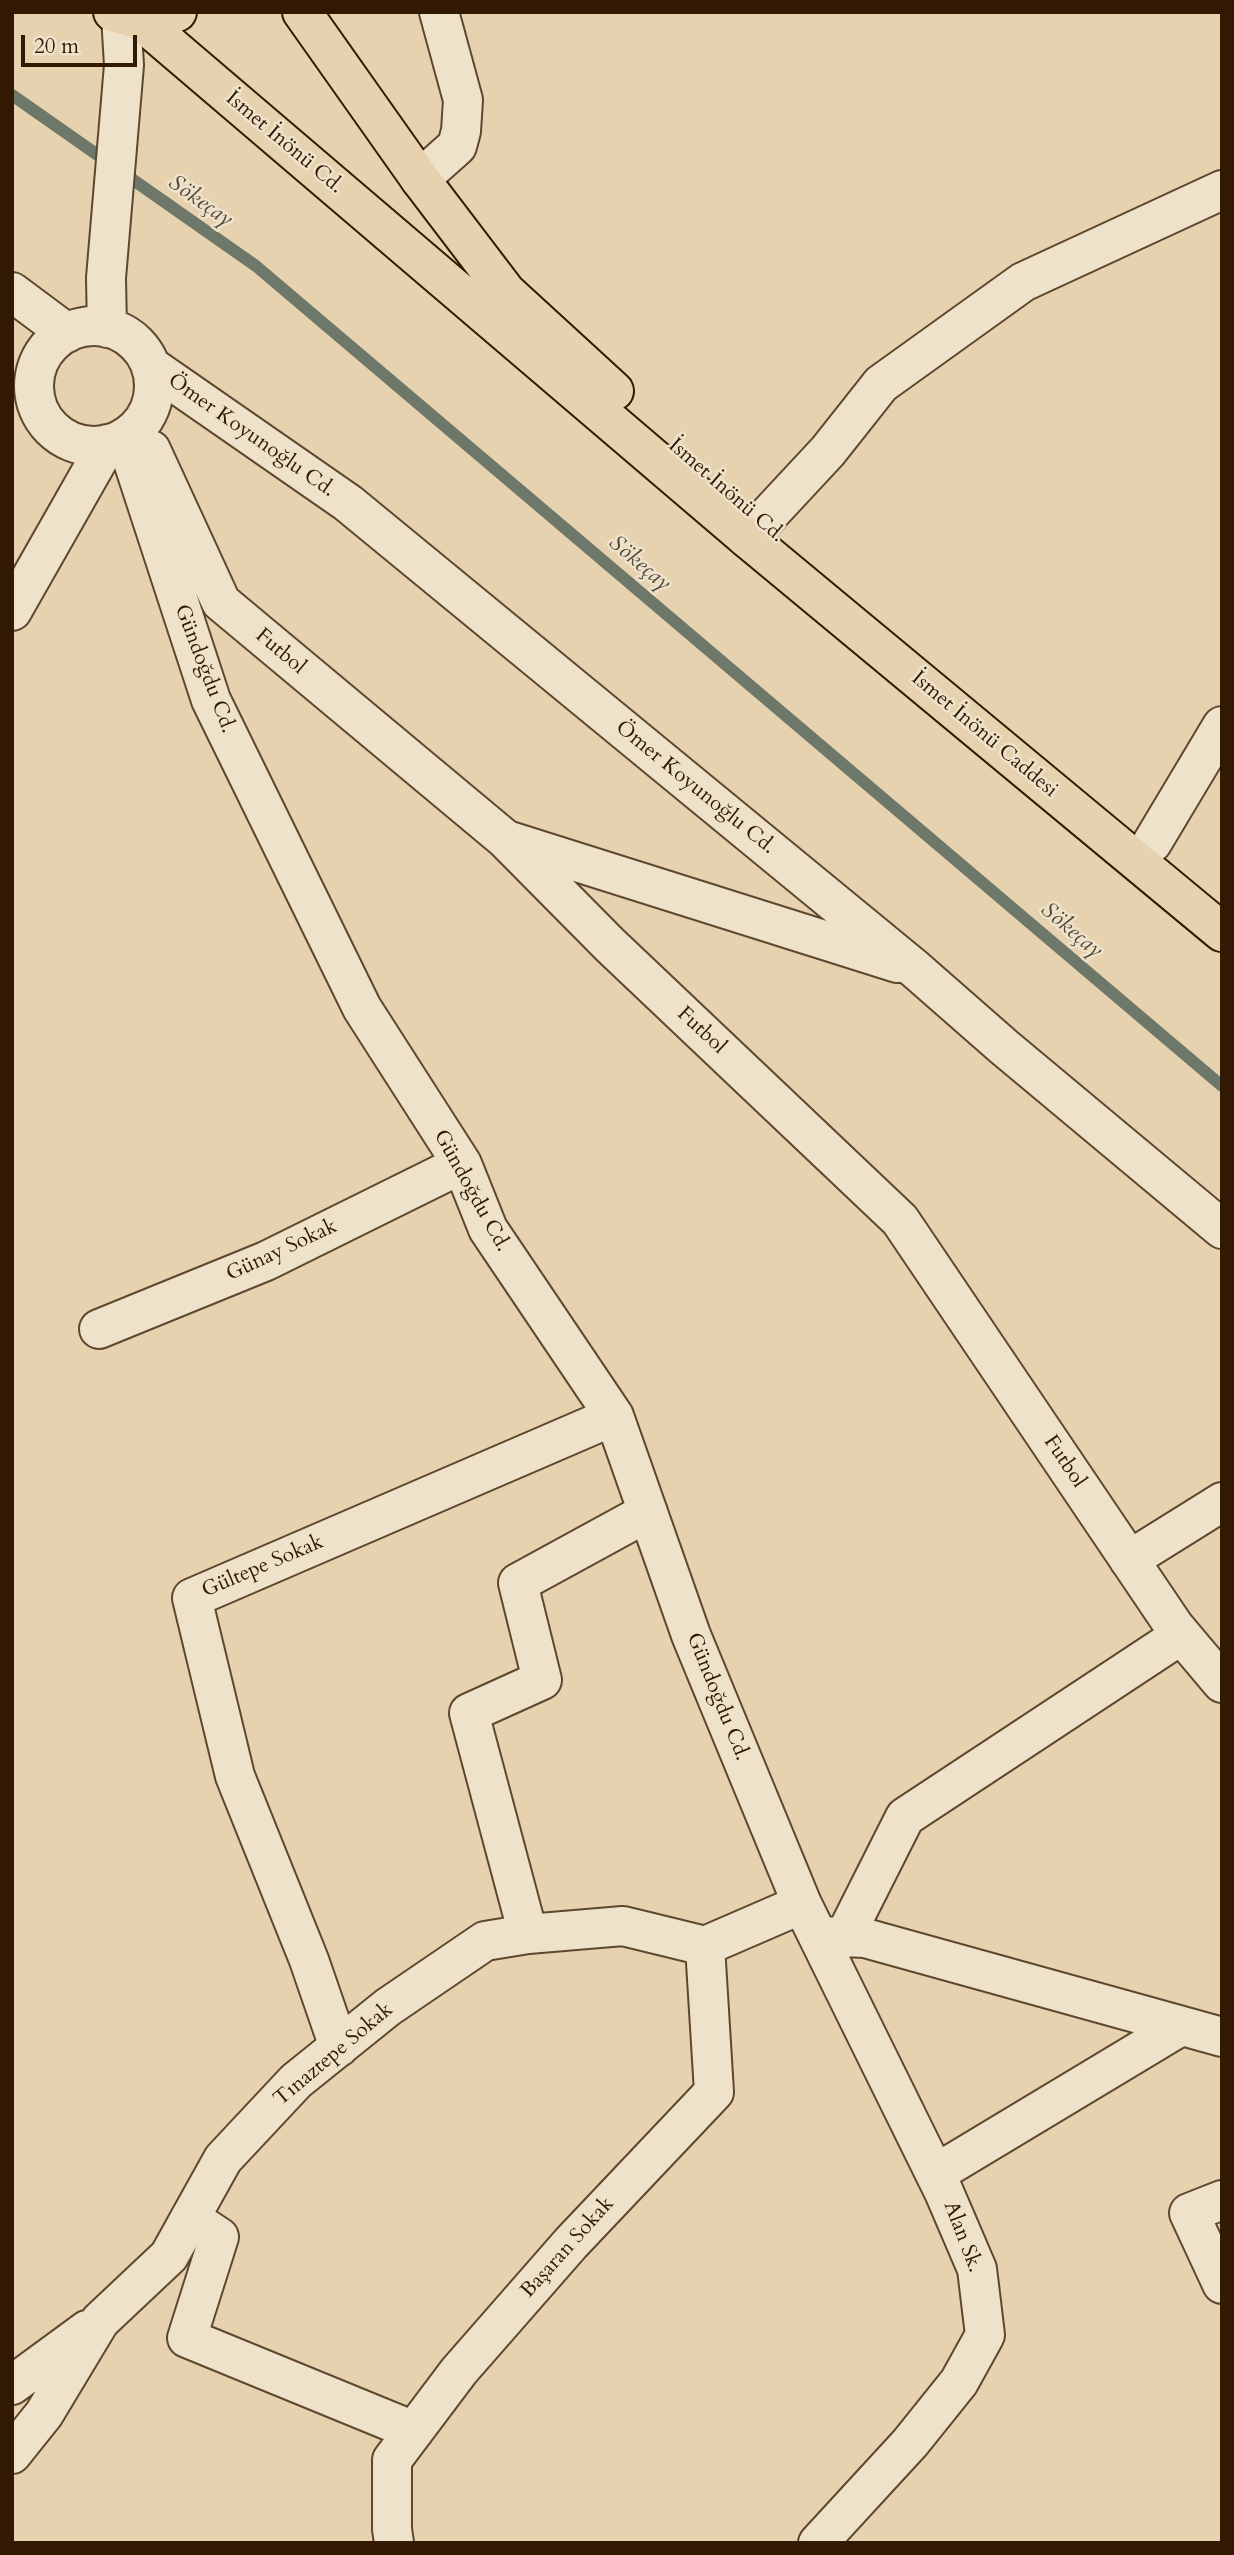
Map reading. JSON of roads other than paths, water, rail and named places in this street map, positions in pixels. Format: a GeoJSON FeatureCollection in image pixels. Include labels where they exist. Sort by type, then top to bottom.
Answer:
{"type":"FeatureCollection","features":[{"type":"Feature","properties":{"kind":"main road"},"geometry":{"type":"LineString","coordinates":[[125,16],[163,18],[177,12]]}},
{"type":"Feature","properties":{"kind":"main road","name":"İsmet İnönü Cd."},"geometry":{"type":"LineString","coordinates":[[302,12],[420,179],[506,292],[710,480],[755,530]]}},
{"type":"Feature","properties":{"kind":"main road","name":"İsmet İnönü Cd."},"geometry":{"type":"LineString","coordinates":[[125,16],[755,530],[1222,900]]}},
{"type":"Feature","properties":{"kind":"main road","name":"İsmet İnönü Caddesi"},"geometry":{"type":"LineString","coordinates":[[755,530],[1222,932]]}},
{"type":"Feature","properties":{"kind":"street"},"geometry":{"type":"LineString","coordinates":[[420,179],[457,146],[461,131],[463,100],[439,12]]}},
{"type":"Feature","properties":{"kind":"street"},"geometry":{"type":"LineString","coordinates":[[107,328],[106,278],[124,65],[125,16]]}},
{"type":"Feature","properties":{"kind":"street"},"geometry":{"type":"LineString","coordinates":[[755,530],[828,451],[881,384],[1023,282],[1222,190]]}},
{"type":"Feature","properties":{"kind":"street"},"geometry":{"type":"LineString","coordinates":[[12,292],[67,333]]}},
{"type":"Feature","properties":{"kind":"street"},"geometry":{"type":"LineString","coordinates":[[12,611],[124,436],[150,408],[155,388],[152,367],[142,349],[127,335],[107,328],[87,326],[67,333],[50,345],[23,375],[42,416],[54,430],[69,441],[88,446],[124,436]]}},
{"type":"Feature","properties":{"kind":"street","name":"Ömer Koyunoğlu Cd."},"geometry":{"type":"LineString","coordinates":[[152,367],[348,503],[915,969],[1222,1229]]}},
{"type":"Feature","properties":{"kind":"street","name":"Futbol"},"geometry":{"type":"LineString","coordinates":[[124,436],[221,602],[505,839],[610,944],[900,1220],[1181,1635],[1222,1683]]}},
{"type":"Feature","properties":{"kind":"street","name":"Gündoğdu Cd."},"geometry":{"type":"LineString","coordinates":[[124,436],[211,700],[362,1008],[462,1164],[488,1229],[614,1416],[691,1635],[821,1925]]}},
{"type":"Feature","properties":{"kind":"street"},"geometry":{"type":"LineString","coordinates":[[1152,843],[1222,726]]}},
{"type":"Feature","properties":{"kind":"street"},"geometry":{"type":"LineString","coordinates":[[505,839],[915,969]]}},
{"type":"Feature","properties":{"kind":"street","name":"Günay Sokak"},"geometry":{"type":"LineString","coordinates":[[99,1329],[266,1261],[462,1164]]}},
{"type":"Feature","properties":{"kind":"street","name":"Gültepe Sokak"},"geometry":{"type":"LineString","coordinates":[[339,2047],[309,1960],[235,1776],[192,1598],[614,1416]]}},
{"type":"Feature","properties":{"kind":"street"},"geometry":{"type":"LineString","coordinates":[[1129,1560],[1222,1502]]}},
{"type":"Feature","properties":{"kind":"street"},"geometry":{"type":"LineString","coordinates":[[528,1934],[469,1713],[542,1680],[518,1583],[648,1512]]}},
{"type":"Feature","properties":{"kind":"street"},"geometry":{"type":"LineString","coordinates":[[821,1925],[905,1817],[1181,1635]]}},
{"type":"Feature","properties":{"kind":"street"},"geometry":{"type":"LineString","coordinates":[[705,1947],[821,1925],[1222,2037]]}},
{"type":"Feature","properties":{"kind":"street","name":"Alan Sk."},"geometry":{"type":"LineString","coordinates":[[818,2543],[910,2443],[959,2382],[985,2335],[977,2269],[821,1925]]}},
{"type":"Feature","properties":{"kind":"street","name":"Tınaztepe Sokak"},"geometry":{"type":"LineString","coordinates":[[12,2454],[44,2414],[100,2320],[169,2256],[223,2159],[296,2081],[388,2007],[485,1941],[528,1934],[623,1926],[705,1947]]}},
{"type":"Feature","properties":{"kind":"street","name":"Başaran Sokak"},"geometry":{"type":"LineString","coordinates":[[394,2543],[391,2529],[391,2460],[459,2371],[571,2243],[713,2092],[705,1947]]}},
{"type":"Feature","properties":{"kind":"street"},"geometry":{"type":"LineString","coordinates":[[936,2174],[1181,2026]]}},
{"type":"Feature","properties":{"kind":"street"},"geometry":{"type":"LineString","coordinates":[[1222,2200],[1189,2213],[1222,2284]]}},
{"type":"Feature","properties":{"kind":"street"},"geometry":{"type":"LineString","coordinates":[[190,2218],[219,2237],[187,2338],[414,2431]]}},
{"type":"Feature","properties":{"kind":"street"},"geometry":{"type":"LineString","coordinates":[[12,2385],[100,2320]]}},
{"type":"Feature","properties":{"kind":"waterway","name":"Sökeçay"},"geometry":{"type":"LineString","coordinates":[[12,95],[256,266],[1222,1086]]}}]}
